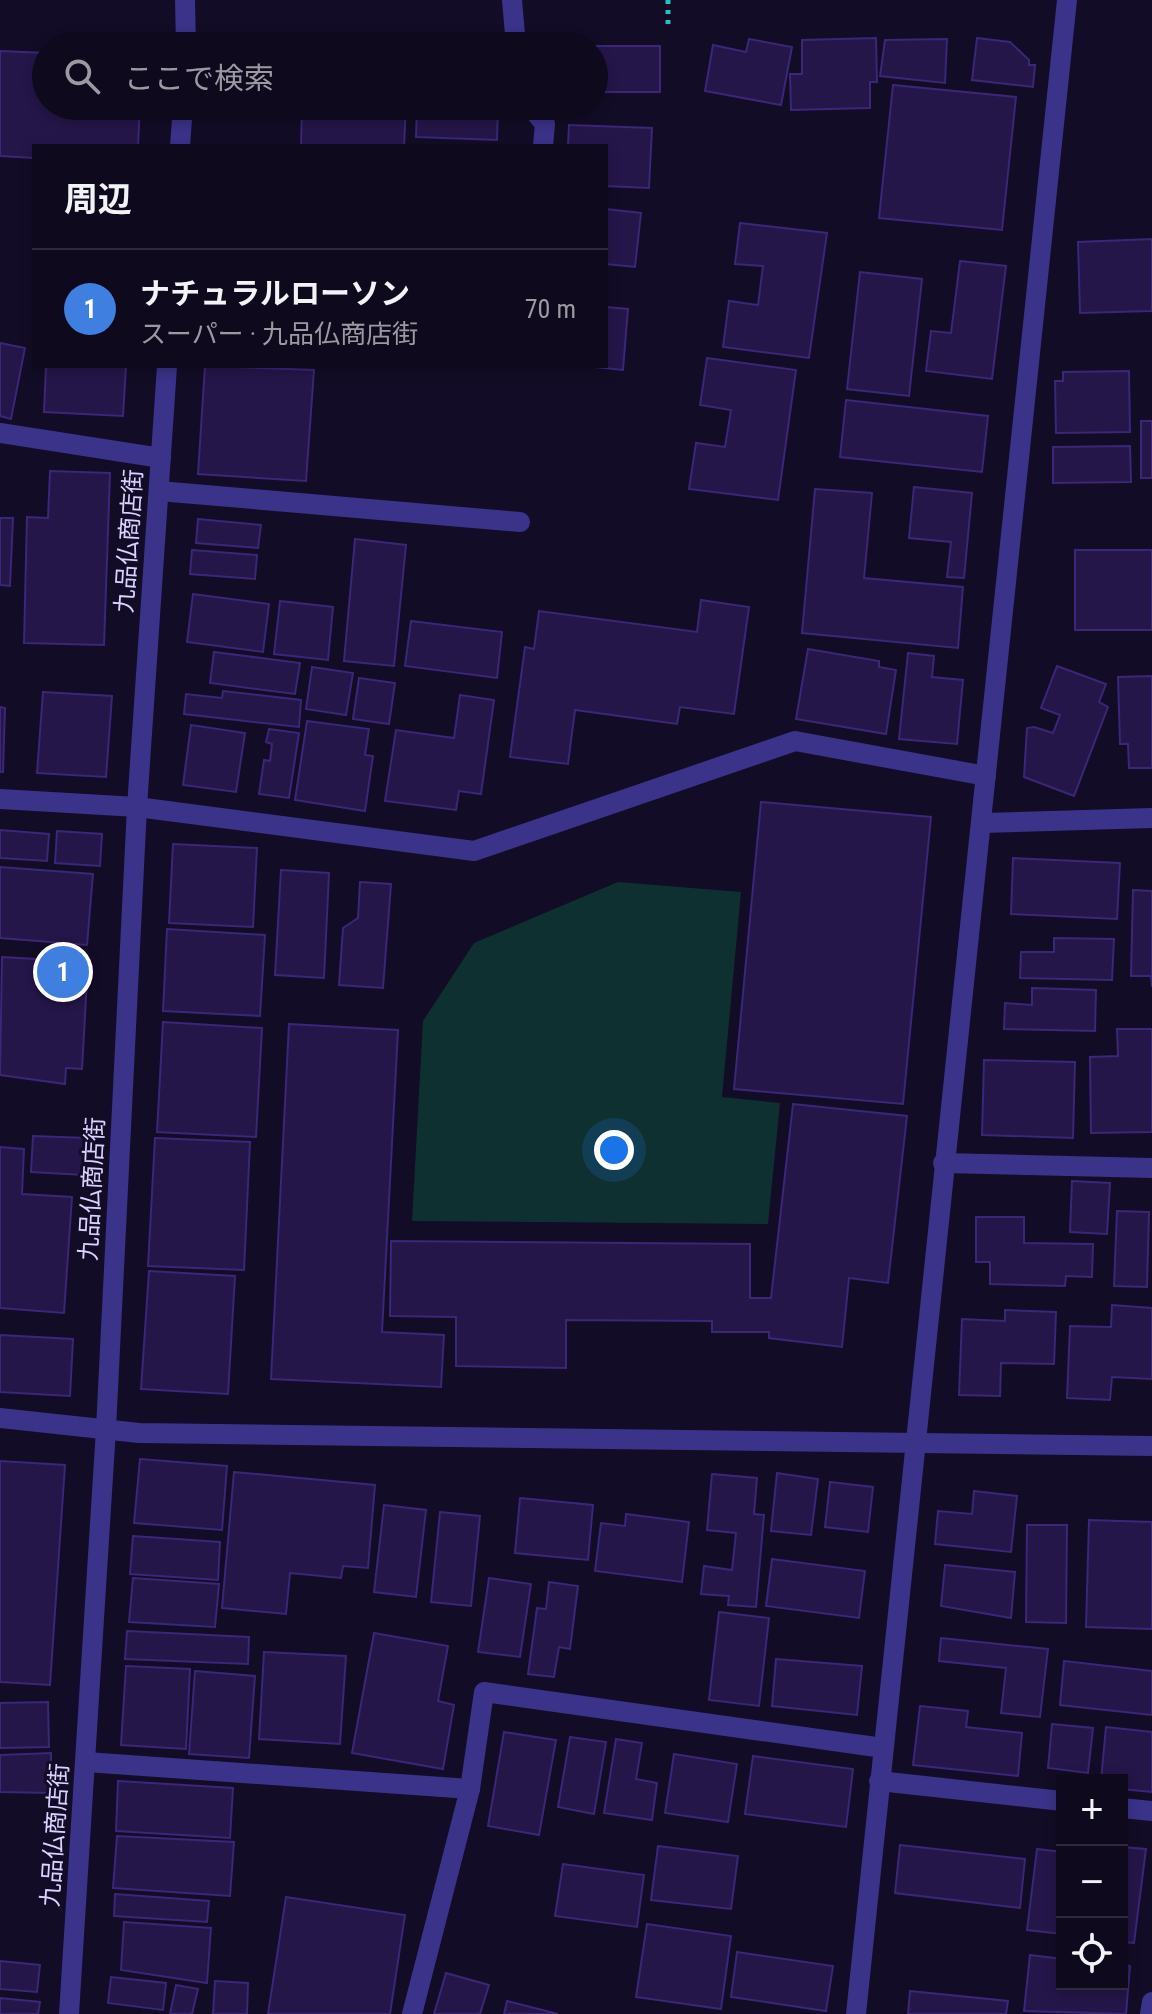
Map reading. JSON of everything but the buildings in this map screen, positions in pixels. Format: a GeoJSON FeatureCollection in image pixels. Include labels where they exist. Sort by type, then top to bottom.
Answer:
{"type":"FeatureCollection","features":[{"type":"Feature","properties":{"kind":"street"},"geometry":{"type":"LineString","coordinates":[[185,0],[186,32]]}},
{"type":"Feature","properties":{"kind":"street"},"geometry":{"type":"LineString","coordinates":[[512,0],[515,32]]}},
{"type":"Feature","properties":{"kind":"street"},"geometry":{"type":"LineString","coordinates":[[856,2014],[1067,0]]}},
{"type":"Feature","properties":{"kind":"street"},"geometry":{"type":"LineString","coordinates":[[180,144],[182,120]]}},
{"type":"Feature","properties":{"kind":"street"},"geometry":{"type":"LineString","coordinates":[[542,120],[545,124],[543,144]]}},
{"type":"Feature","properties":{"kind":"street","name":"九品仏商店街"},"geometry":{"type":"LineString","coordinates":[[69,2014],[106,1429],[137,807],[167,368]]}},
{"type":"Feature","properties":{"kind":"street"},"geometry":{"type":"LineString","coordinates":[[0,433],[161,458]]}},
{"type":"Feature","properties":{"kind":"street"},"geometry":{"type":"LineString","coordinates":[[159,491],[520,522]]}},
{"type":"Feature","properties":{"kind":"street"},"geometry":{"type":"LineString","coordinates":[[0,799],[137,807],[474,851],[795,741],[986,776]]}},
{"type":"Feature","properties":{"kind":"street"},"geometry":{"type":"LineString","coordinates":[[982,823],[1152,818]]}},
{"type":"Feature","properties":{"kind":"street"},"geometry":{"type":"LineString","coordinates":[[943,1163],[1152,1168]]}},
{"type":"Feature","properties":{"kind":"street"},"geometry":{"type":"LineString","coordinates":[[0,1418],[139,1433],[1152,1446]]}},
{"type":"Feature","properties":{"kind":"street"},"geometry":{"type":"LineString","coordinates":[[412,2014],[470,1789],[484,1692],[883,1748]]}},
{"type":"Feature","properties":{"kind":"street"},"geometry":{"type":"LineString","coordinates":[[86,1762],[470,1789]]}},
{"type":"Feature","properties":{"kind":"street"},"geometry":{"type":"LineString","coordinates":[[879,1781],[1056,1800]]}},
{"type":"Feature","properties":{"kind":"street"},"geometry":{"type":"LineString","coordinates":[[1128,1809],[1152,1811]]}},
{"type":"Feature","properties":{"kind":"street"},"geometry":{"type":"LineString","coordinates":[[1150,2014],[1152,2002]]}},
{"type":"Feature","properties":{"kind":"path"},"geometry":{"type":"LineString","coordinates":[[668,0],[668,27]]}},
{"type":"Feature","properties":{"kind":"green space"},"geometry":{"type":"Polygon","coordinates":[[[618,882],[741,892],[722,1097],[780,1103],[768,1224],[412,1221],[423,1021],[474,943],[618,882]]]}},
{"type":"Feature","properties":{"kind":"place","name":"ナチュラルローソン"},"geometry":{"type":"Point","coordinates":[63,972]}}]}
